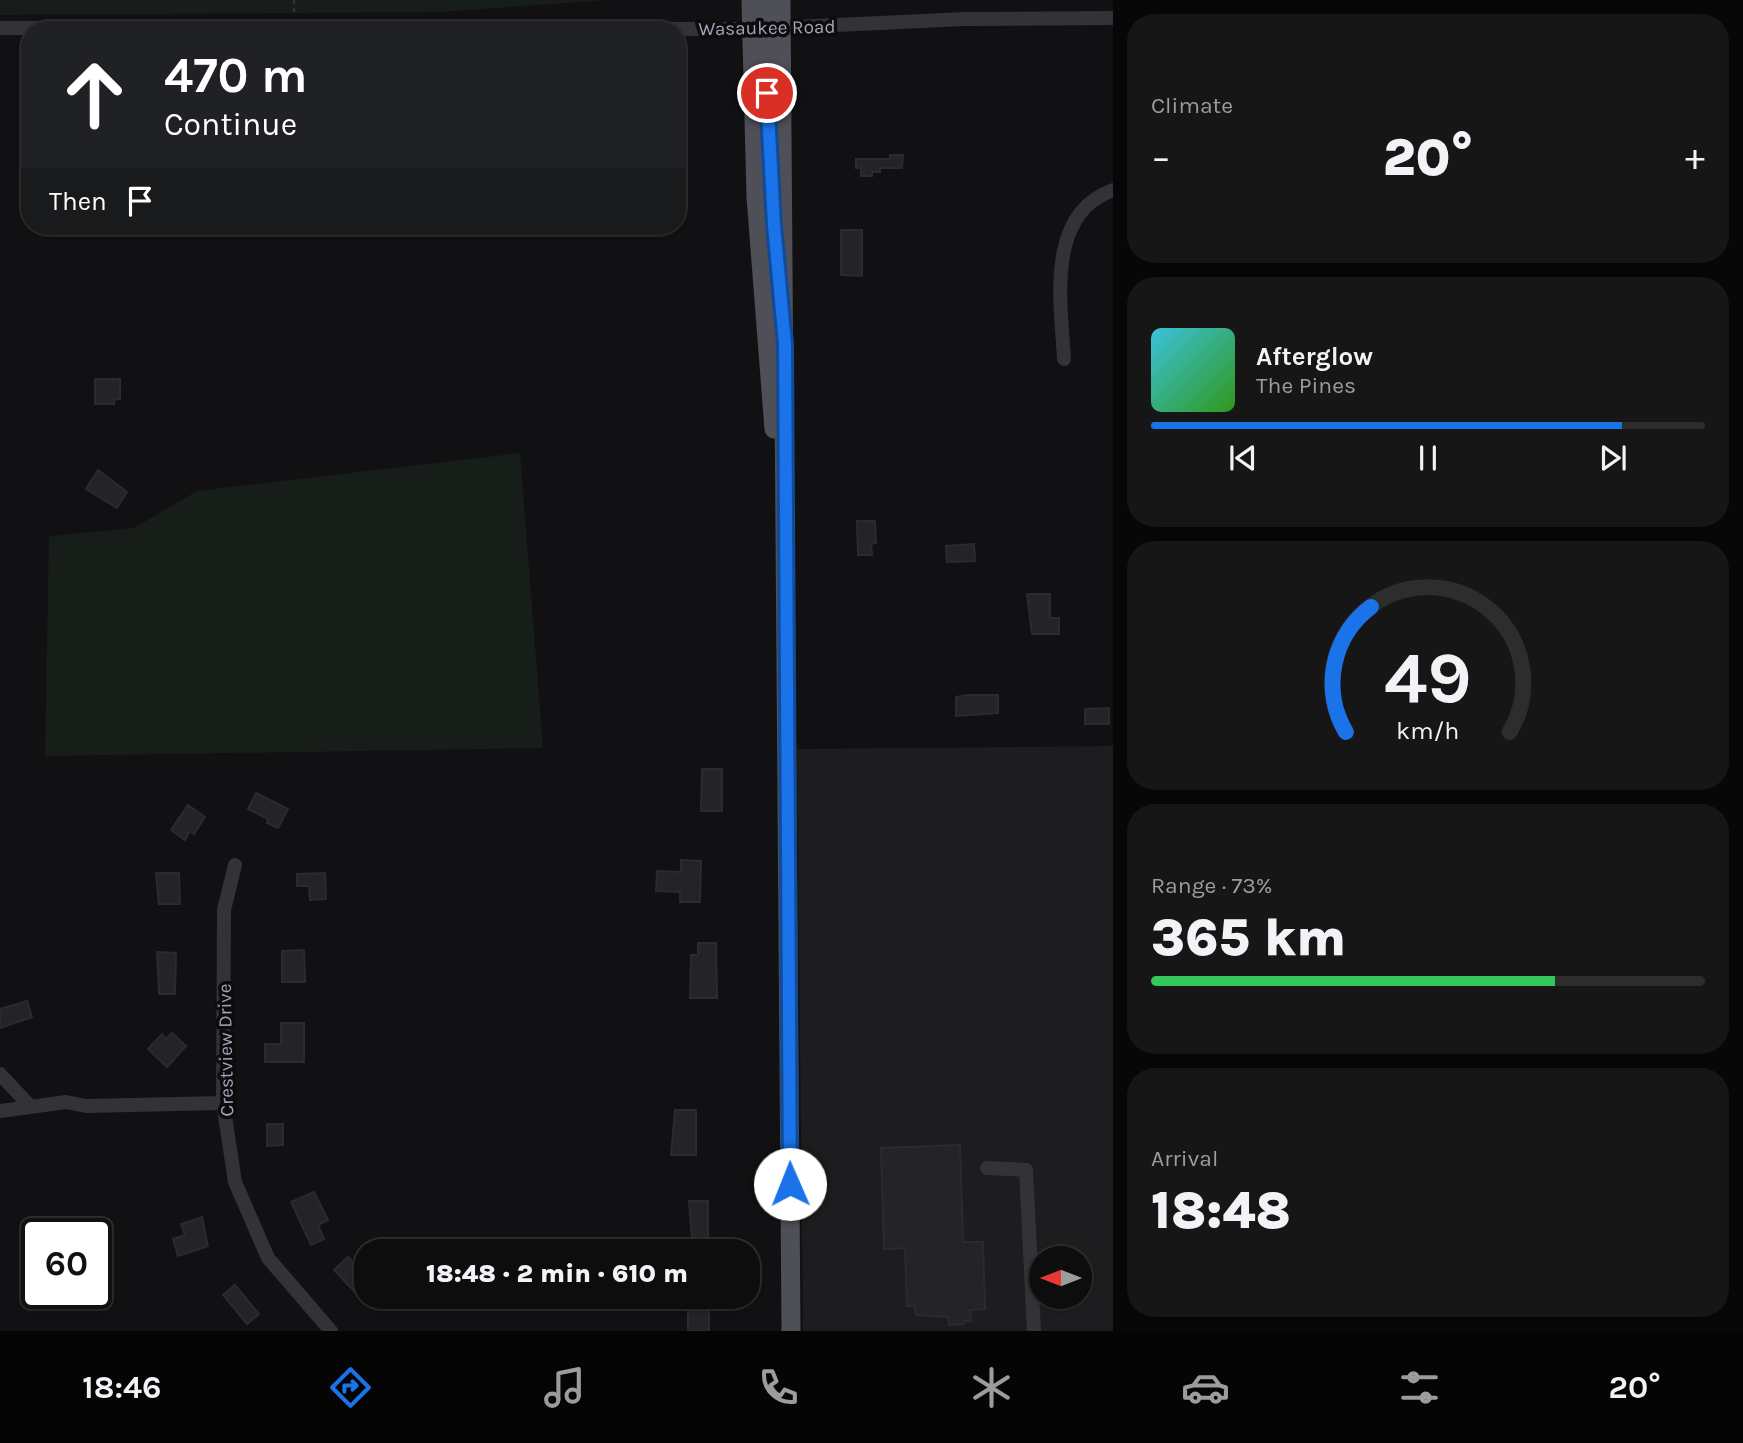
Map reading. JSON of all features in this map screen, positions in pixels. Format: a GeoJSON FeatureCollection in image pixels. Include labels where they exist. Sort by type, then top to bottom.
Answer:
{"type":"FeatureCollection","features":[{"type":"Feature","properties":{"kind":"main road"},"geometry":{"type":"LineString","coordinates":[[751,0],[758,233],[785,573]]}},
{"type":"Feature","properties":{"kind":"main road"},"geometry":{"type":"LineString","coordinates":[[765,0],[771,19],[781,28]]}},
{"type":"Feature","properties":{"kind":"main road"},"geometry":{"type":"LineString","coordinates":[[781,0],[791,1331]]}},
{"type":"Feature","properties":{"kind":"main road"},"geometry":{"type":"LineString","coordinates":[[751,29],[763,39],[766,54],[774,225],[785,344]]}},
{"type":"Feature","properties":{"kind":"street","name":"Wasaukee Road"},"geometry":{"type":"LineString","coordinates":[[686,29],[781,28],[965,19],[1113,18]]}},
{"type":"Feature","properties":{"kind":"street","name":"Wasaukee Road"},"geometry":{"type":"LineString","coordinates":[[0,28],[21,28]]}},
{"type":"Feature","properties":{"kind":"street"},"geometry":{"type":"LineString","coordinates":[[1064,359],[1059,274],[1066,240],[1083,210],[1103,194],[1113,190]]}},
{"type":"Feature","properties":{"kind":"street","name":"Crestview Drive"},"geometry":{"type":"LineString","coordinates":[[235,865],[224,910],[223,1103],[235,1182],[268,1258],[331,1331]]}},
{"type":"Feature","properties":{"kind":"street"},"geometry":{"type":"LineString","coordinates":[[0,1074],[30,1106]]}},
{"type":"Feature","properties":{"kind":"street"},"geometry":{"type":"LineString","coordinates":[[0,1111],[66,1102],[86,1106],[223,1103]]}},
{"type":"Feature","properties":{"kind":"street"},"geometry":{"type":"LineString","coordinates":[[987,1168],[1026,1170],[1034,1331]]}},
{"type":"Feature","properties":{"kind":"path"},"geometry":{"type":"LineString","coordinates":[[294,0],[295,21]]}},
{"type":"Feature","properties":{"kind":"shaded area"},"geometry":{"type":"Polygon","coordinates":[[[0,0],[609,0],[438,12],[0,15],[0,0]]]}},
{"type":"Feature","properties":{"kind":"shaded area"},"geometry":{"type":"Polygon","coordinates":[[[520,453],[543,748],[45,756],[49,536],[134,528],[197,491],[520,453]]]}},
{"type":"Feature","properties":{"kind":"shaded area"},"geometry":{"type":"Polygon","coordinates":[[[1113,746],[1113,1331],[803,1331],[797,749],[1113,746]]]}},
{"type":"Feature","properties":{"kind":"building"},"geometry":{"type":"Polygon","coordinates":[[[890,155],[903,155],[902,168],[880,168],[880,172],[872,172],[872,176],[861,176],[861,168],[856,168],[856,159],[890,159],[890,155]]]}},
{"type":"Feature","properties":{"kind":"building"},"geometry":{"type":"Polygon","coordinates":[[[841,230],[862,230],[862,276],[841,275],[841,230]]]}},
{"type":"Feature","properties":{"kind":"building"},"geometry":{"type":"Polygon","coordinates":[[[95,379],[120,379],[120,399],[114,400],[114,404],[95,404],[95,379]]]}},
{"type":"Feature","properties":{"kind":"building"},"geometry":{"type":"Polygon","coordinates":[[[98,470],[127,492],[117,508],[86,489],[98,470]]]}},
{"type":"Feature","properties":{"kind":"building"},"geometry":{"type":"Polygon","coordinates":[[[857,521],[875,521],[876,543],[871,544],[872,555],[858,555],[857,521]]]}},
{"type":"Feature","properties":{"kind":"building"},"geometry":{"type":"Polygon","coordinates":[[[974,544],[975,561],[947,562],[946,546],[974,544]]]}},
{"type":"Feature","properties":{"kind":"building"},"geometry":{"type":"Polygon","coordinates":[[[1027,594],[1050,594],[1050,618],[1059,618],[1059,634],[1032,634],[1027,594]]]}},
{"type":"Feature","properties":{"kind":"building"},"geometry":{"type":"Polygon","coordinates":[[[998,695],[998,713],[956,716],[956,697],[998,695]]]}},
{"type":"Feature","properties":{"kind":"building"},"geometry":{"type":"Polygon","coordinates":[[[1109,708],[1109,724],[1085,724],[1085,709],[1109,708]]]}},
{"type":"Feature","properties":{"kind":"building"},"geometry":{"type":"Polygon","coordinates":[[[702,769],[722,769],[722,811],[701,811],[702,769]]]}},
{"type":"Feature","properties":{"kind":"building"},"geometry":{"type":"Polygon","coordinates":[[[256,793],[288,809],[278,828],[267,823],[268,819],[248,809],[256,793]]]}},
{"type":"Feature","properties":{"kind":"building"},"geometry":{"type":"Polygon","coordinates":[[[188,805],[205,817],[194,834],[190,831],[185,840],[171,830],[188,805]]]}},
{"type":"Feature","properties":{"kind":"building"},"geometry":{"type":"Polygon","coordinates":[[[681,860],[701,861],[700,902],[680,902],[680,892],[656,891],[657,871],[681,872],[681,860]]]}},
{"type":"Feature","properties":{"kind":"building"},"geometry":{"type":"Polygon","coordinates":[[[156,873],[179,873],[180,904],[159,904],[156,873]]]}},
{"type":"Feature","properties":{"kind":"building"},"geometry":{"type":"Polygon","coordinates":[[[325,873],[326,899],[310,900],[309,886],[297,886],[297,874],[325,873]]]}},
{"type":"Feature","properties":{"kind":"building"},"geometry":{"type":"Polygon","coordinates":[[[698,943],[716,943],[717,998],[690,998],[691,955],[698,955],[698,943]]]}},
{"type":"Feature","properties":{"kind":"building"},"geometry":{"type":"Polygon","coordinates":[[[304,950],[305,982],[282,982],[282,951],[304,950]]]}},
{"type":"Feature","properties":{"kind":"building"},"geometry":{"type":"Polygon","coordinates":[[[157,952],[176,953],[175,994],[159,994],[157,952]]]}},
{"type":"Feature","properties":{"kind":"building"},"geometry":{"type":"Polygon","coordinates":[[[27,1001],[32,1017],[0,1028],[0,1009],[27,1001]]]}},
{"type":"Feature","properties":{"kind":"building"},"geometry":{"type":"Polygon","coordinates":[[[281,1023],[304,1023],[304,1062],[265,1062],[265,1044],[281,1044],[281,1023]]]}},
{"type":"Feature","properties":{"kind":"building"},"geometry":{"type":"Polygon","coordinates":[[[172,1033],[186,1046],[167,1067],[148,1049],[162,1034],[166,1039],[172,1033]]]}},
{"type":"Feature","properties":{"kind":"building"},"geometry":{"type":"Polygon","coordinates":[[[675,1110],[696,1110],[696,1155],[671,1155],[675,1110]]]}},
{"type":"Feature","properties":{"kind":"building"},"geometry":{"type":"Polygon","coordinates":[[[267,1124],[283,1124],[283,1145],[267,1146],[267,1124]]]}},
{"type":"Feature","properties":{"kind":"building"},"geometry":{"type":"Polygon","coordinates":[[[960,1145],[963,1242],[983,1242],[985,1309],[970,1310],[971,1321],[949,1325],[948,1317],[916,1315],[915,1306],[907,1306],[905,1248],[884,1249],[881,1148],[960,1145]]]}},
{"type":"Feature","properties":{"kind":"building"},"geometry":{"type":"Polygon","coordinates":[[[314,1192],[328,1220],[318,1225],[324,1239],[311,1245],[291,1202],[314,1192]]]}},
{"type":"Feature","properties":{"kind":"building"},"geometry":{"type":"Polygon","coordinates":[[[689,1201],[708,1201],[708,1239],[692,1239],[689,1201]]]}},
{"type":"Feature","properties":{"kind":"building"},"geometry":{"type":"Polygon","coordinates":[[[202,1217],[208,1246],[178,1256],[173,1239],[185,1235],[181,1224],[202,1217]]]}},
{"type":"Feature","properties":{"kind":"building"},"geometry":{"type":"Polygon","coordinates":[[[348,1257],[354,1263],[354,1291],[334,1270],[348,1257]]]}},
{"type":"Feature","properties":{"kind":"building"},"geometry":{"type":"Polygon","coordinates":[[[235,1285],[259,1314],[247,1324],[223,1295],[235,1285]]]}},
{"type":"Feature","properties":{"kind":"building"},"geometry":{"type":"Polygon","coordinates":[[[688,1309],[709,1309],[709,1331],[688,1331],[688,1309]]]}},
{"type":"Feature","properties":{"kind":"route"},"geometry":{"type":"LineString","coordinates":[[767,93],[774,225],[785,344],[790,1184]]}}]}
